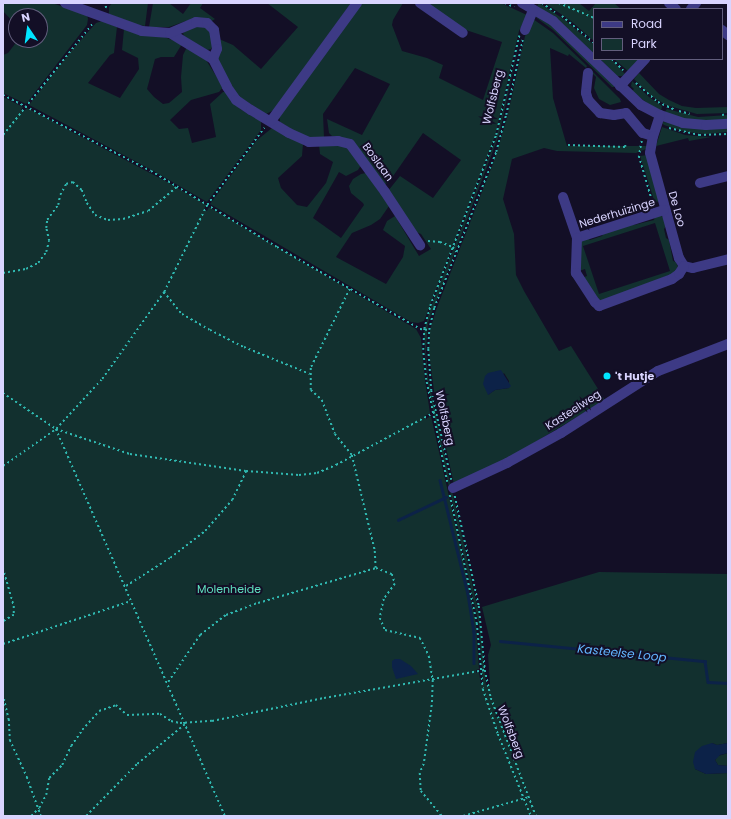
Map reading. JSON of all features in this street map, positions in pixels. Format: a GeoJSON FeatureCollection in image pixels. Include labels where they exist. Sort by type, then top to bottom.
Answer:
{"type":"FeatureCollection","features":[{"type":"Feature","properties":{"kind":"street"},"geometry":{"type":"LineString","coordinates":[[66,3],[142,31],[170,33],[196,22],[207,23],[214,30],[217,49],[213,59],[170,33]]}},
{"type":"Feature","properties":{"kind":"street"},"geometry":{"type":"LineString","coordinates":[[271,121],[357,3]]}},
{"type":"Feature","properties":{"kind":"street"},"geometry":{"type":"LineString","coordinates":[[420,3],[463,33]]}},
{"type":"Feature","properties":{"kind":"street"},"geometry":{"type":"LineString","coordinates":[[522,3],[554,21],[593,58]]}},
{"type":"Feature","properties":{"kind":"street"},"geometry":{"type":"LineString","coordinates":[[524,30],[534,10]]}},
{"type":"Feature","properties":{"kind":"street","name":"Boslaan"},"geometry":{"type":"LineString","coordinates":[[213,59],[227,88],[236,100],[289,133],[309,142],[338,141],[350,144],[385,192],[420,245]]}},
{"type":"Feature","properties":{"kind":"street"},"geometry":{"type":"LineString","coordinates":[[595,60],[641,105],[660,115],[679,122],[696,125],[728,124]]}},
{"type":"Feature","properties":{"kind":"street"},"geometry":{"type":"LineString","coordinates":[[620,86],[644,60]]}},
{"type":"Feature","properties":{"kind":"street"},"geometry":{"type":"LineString","coordinates":[[588,74],[586,93],[592,105],[600,113],[614,115],[626,113],[634,125],[649,135]]}},
{"type":"Feature","properties":{"kind":"street","name":"De Loo"},"geometry":{"type":"LineString","coordinates":[[660,115],[649,135],[650,153],[660,212],[679,258],[684,266]]}},
{"type":"Feature","properties":{"kind":"street"},"geometry":{"type":"LineString","coordinates":[[700,183],[728,176]]}},
{"type":"Feature","properties":{"kind":"street","name":"Nederhuizinge"},"geometry":{"type":"LineString","coordinates":[[563,197],[577,238],[576,273],[599,306],[672,279],[679,274],[684,266]]}},
{"type":"Feature","properties":{"kind":"street","name":"Nederhuizinge"},"geometry":{"type":"LineString","coordinates":[[577,238],[660,212]]}},
{"type":"Feature","properties":{"kind":"street"},"geometry":{"type":"LineString","coordinates":[[684,266],[693,268],[728,259]]}},
{"type":"Feature","properties":{"kind":"street","name":"Kasteelweg"},"geometry":{"type":"LineString","coordinates":[[449,487],[507,463],[561,433],[658,371],[728,344]]}},
{"type":"Feature","properties":{"kind":"path"},"geometry":{"type":"LineString","coordinates":[[542,3],[571,23],[593,42]]}},
{"type":"Feature","properties":{"kind":"path"},"geometry":{"type":"LineString","coordinates":[[559,3],[593,18]]}},
{"type":"Feature","properties":{"kind":"path"},"geometry":{"type":"LineString","coordinates":[[3,135],[99,15]]}},
{"type":"Feature","properties":{"kind":"path","name":"Wolfsberg"},"geometry":{"type":"LineString","coordinates":[[524,30],[520,35],[501,118],[487,162],[430,306],[424,329],[423,350],[432,414],[479,606],[485,670],[493,705],[536,816]]}},
{"type":"Feature","properties":{"kind":"path","name":"Wolfsberg"},"geometry":{"type":"LineString","coordinates":[[524,30],[506,115],[496,152],[434,308],[429,330],[428,366],[449,487],[477,623],[483,690],[531,816]]}},
{"type":"Feature","properties":{"kind":"path"},"geometry":{"type":"LineString","coordinates":[[613,60],[658,102],[679,112],[693,115]]}},
{"type":"Feature","properties":{"kind":"path"},"geometry":{"type":"LineString","coordinates":[[3,95],[178,186],[207,205],[351,288],[424,329],[429,330]]}},
{"type":"Feature","properties":{"kind":"path"},"geometry":{"type":"LineString","coordinates":[[719,115],[728,114]]}},
{"type":"Feature","properties":{"kind":"path"},"geometry":{"type":"LineString","coordinates":[[3,466],[56,429],[102,379],[164,292],[207,205],[271,121]]}},
{"type":"Feature","properties":{"kind":"path"},"geometry":{"type":"LineString","coordinates":[[649,135],[638,151],[638,156],[660,212]]}},
{"type":"Feature","properties":{"kind":"path"},"geometry":{"type":"LineString","coordinates":[[568,145],[625,147],[625,145]]}},
{"type":"Feature","properties":{"kind":"path"},"geometry":{"type":"LineString","coordinates":[[3,273],[26,269],[38,263],[46,252],[49,240],[46,220],[58,205],[60,195],[66,184],[73,182],[82,190],[87,202],[96,216],[108,220],[123,219],[148,211],[178,186]]}},
{"type":"Feature","properties":{"kind":"path"},"geometry":{"type":"LineString","coordinates":[[420,245],[430,240],[453,246],[456,252]]}},
{"type":"Feature","properties":{"kind":"path"},"geometry":{"type":"LineString","coordinates":[[351,288],[310,368],[311,390],[322,400],[335,434],[352,455],[374,551],[376,568]]}},
{"type":"Feature","properties":{"kind":"path"},"geometry":{"type":"LineString","coordinates":[[164,292],[182,314],[210,330],[244,348],[310,374]]}},
{"type":"Feature","properties":{"kind":"path"},"geometry":{"type":"LineString","coordinates":[[3,393],[56,429],[130,454],[246,471],[299,475],[317,473],[336,465],[352,455],[435,412]]}},
{"type":"Feature","properties":{"kind":"path"},"geometry":{"type":"LineString","coordinates":[[56,429],[168,682],[225,816]]}},
{"type":"Feature","properties":{"kind":"path"},"geometry":{"type":"LineString","coordinates":[[125,587],[170,558],[205,531],[232,500],[246,471]]}},
{"type":"Feature","properties":{"kind":"path"},"geometry":{"type":"LineString","coordinates":[[3,568],[14,606],[14,615],[3,622]]}},
{"type":"Feature","properties":{"kind":"path"},"geometry":{"type":"LineString","coordinates":[[168,682],[200,634],[226,615],[258,603],[376,568],[392,574],[395,584],[384,599],[380,618],[385,630],[420,638],[429,656],[433,680],[432,705],[424,764],[420,773],[421,791],[442,816]]}},
{"type":"Feature","properties":{"kind":"path"},"geometry":{"type":"LineString","coordinates":[[3,644],[131,601]]}},
{"type":"Feature","properties":{"kind":"path"},"geometry":{"type":"LineString","coordinates":[[31,816],[39,808],[46,795],[49,778],[62,765],[78,735],[99,711],[116,705],[127,714],[160,714],[171,721],[185,724],[212,721],[324,698],[485,670]]}},
{"type":"Feature","properties":{"kind":"path"},"geometry":{"type":"LineString","coordinates":[[3,694],[9,719],[10,740],[41,816]]}},
{"type":"Feature","properties":{"kind":"path"},"geometry":{"type":"LineString","coordinates":[[86,816],[137,764],[185,724]]}},
{"type":"Feature","properties":{"kind":"path"},"geometry":{"type":"LineString","coordinates":[[463,816],[529,797]]}},
{"type":"Feature","properties":{"kind":"green space"},"geometry":{"type":"Polygon","coordinates":[[[3,3],[52,3],[87,15],[88,19],[87,25],[26,104],[3,93],[3,55],[8,53],[12,48],[48,48],[48,8],[8,8],[8,16],[3,11],[3,3]]]}},
{"type":"Feature","properties":{"kind":"green space"},"geometry":{"type":"Polygon","coordinates":[[[112,3],[148,3],[145,26],[134,24],[109,14],[109,7],[112,3]]]}},
{"type":"Feature","properties":{"kind":"green space"},"geometry":{"type":"Polygon","coordinates":[[[153,3],[169,3],[183,14],[191,3],[203,3],[200,8],[215,19],[210,22],[186,21],[169,27],[149,27],[153,3]]]}},
{"type":"Feature","properties":{"kind":"green space"},"geometry":{"type":"Polygon","coordinates":[[[267,3],[351,3],[274,110],[266,114],[238,96],[217,61],[219,39],[233,45],[261,69],[298,27],[267,3]]]}},
{"type":"Feature","properties":{"kind":"green space"},"geometry":{"type":"Polygon","coordinates":[[[361,3],[403,3],[393,20],[392,25],[402,51],[427,58],[443,65],[439,78],[483,100],[502,42],[466,30],[426,3],[501,3],[527,15],[519,31],[495,136],[424,321],[418,323],[411,322],[210,204],[256,141],[272,128],[303,144],[302,156],[278,178],[281,188],[297,205],[307,207],[326,183],[333,162],[320,154],[319,145],[335,143],[346,147],[361,165],[358,170],[346,176],[339,172],[313,218],[341,238],[364,205],[351,193],[349,186],[353,179],[366,173],[389,206],[380,219],[371,225],[352,233],[336,257],[386,284],[403,257],[405,246],[383,230],[387,221],[395,216],[419,256],[431,249],[421,234],[416,232],[388,191],[400,176],[433,198],[461,160],[423,133],[389,182],[386,184],[382,183],[341,137],[332,136],[329,133],[327,119],[362,135],[390,84],[355,68],[323,114],[324,137],[306,138],[280,122],[279,117],[361,3]]]}},
{"type":"Feature","properties":{"kind":"green space"},"geometry":{"type":"Polygon","coordinates":[[[539,3],[565,20],[593,44],[593,53],[564,25],[537,6],[539,3]]]}},
{"type":"Feature","properties":{"kind":"green space"},"geometry":{"type":"Polygon","coordinates":[[[545,3],[579,3],[589,11],[596,3],[614,3],[620,8],[593,8],[593,40],[571,21],[545,3]]]}},
{"type":"Feature","properties":{"kind":"green space"},"geometry":{"type":"Polygon","coordinates":[[[534,16],[557,28],[615,87],[612,87],[553,30],[534,16]]]}},
{"type":"Feature","properties":{"kind":"green space"},"geometry":{"type":"Polygon","coordinates":[[[533,19],[553,33],[587,66],[586,68],[569,54],[568,56],[550,48],[553,98],[567,146],[646,146],[646,149],[636,153],[557,151],[544,148],[512,159],[503,199],[514,234],[516,275],[559,351],[571,346],[605,400],[507,459],[454,485],[434,391],[429,353],[430,330],[436,310],[494,161],[507,118],[525,36],[533,19]],[[504,373],[488,395],[495,390],[509,388],[509,381],[504,373]]]}},
{"type":"Feature","properties":{"kind":"green space"},"geometry":{"type":"Polygon","coordinates":[[[102,21],[117,27],[114,53],[110,55],[88,83],[120,98],[139,69],[138,58],[122,50],[124,29],[162,36],[182,44],[174,57],[161,57],[155,59],[147,89],[154,97],[163,104],[169,103],[182,92],[181,77],[183,55],[187,47],[206,60],[223,87],[219,92],[191,100],[170,120],[179,129],[188,128],[192,143],[216,137],[210,104],[223,92],[226,92],[240,109],[261,121],[261,130],[207,202],[150,169],[29,105],[72,50],[96,23],[102,21]]]}},
{"type":"Feature","properties":{"kind":"green space"},"geometry":{"type":"Polygon","coordinates":[[[194,26],[204,26],[211,32],[211,49],[207,50],[184,36],[183,33],[194,26]]]}},
{"type":"Feature","properties":{"kind":"green space"},"geometry":{"type":"Polygon","coordinates":[[[521,35],[499,135],[428,323],[426,351],[428,377],[451,487],[449,488],[427,380],[424,332],[430,309],[496,139],[521,35]]]}},
{"type":"Feature","properties":{"kind":"green space"},"geometry":{"type":"Polygon","coordinates":[[[601,60],[612,60],[625,74],[622,76],[617,76],[601,60]]]}},
{"type":"Feature","properties":{"kind":"green space"},"geometry":{"type":"Polygon","coordinates":[[[615,60],[639,60],[628,71],[615,60]]]}},
{"type":"Feature","properties":{"kind":"green space"},"geometry":{"type":"Polygon","coordinates":[[[589,68],[620,99],[621,102],[610,105],[599,99],[594,88],[596,77],[588,69],[589,68]]]}},
{"type":"Feature","properties":{"kind":"green space"},"geometry":{"type":"Polygon","coordinates":[[[639,73],[659,94],[682,106],[696,108],[728,107],[728,113],[697,114],[666,105],[650,95],[634,79],[639,73]]]}},
{"type":"Feature","properties":{"kind":"green space"},"geometry":{"type":"Polygon","coordinates":[[[632,81],[649,97],[662,106],[661,111],[647,103],[632,91],[634,89],[631,86],[632,81]]]}},
{"type":"Feature","properties":{"kind":"green space","name":"Molenheide"},"geometry":{"type":"Polygon","coordinates":[[[3,97],[23,107],[21,110],[23,112],[27,108],[169,183],[206,205],[204,210],[207,211],[209,207],[416,329],[421,338],[430,413],[425,416],[426,419],[431,416],[461,550],[476,624],[479,669],[476,670],[476,673],[479,672],[481,685],[483,684],[479,626],[450,491],[452,491],[479,615],[486,685],[490,684],[488,655],[491,645],[482,607],[599,572],[728,574],[728,743],[717,745],[712,743],[695,769],[706,774],[728,773],[728,816],[3,816],[3,97]]]}},
{"type":"Feature","properties":{"kind":"green space"},"geometry":{"type":"Polygon","coordinates":[[[667,109],[698,117],[728,115],[728,120],[717,122],[685,119],[664,113],[667,109]]]}},
{"type":"Feature","properties":{"kind":"green space"},"geometry":{"type":"Polygon","coordinates":[[[662,123],[728,127],[728,132],[706,134],[685,132],[664,125],[662,123]]]}},
{"type":"Feature","properties":{"kind":"green space"},"geometry":{"type":"Polygon","coordinates":[[[662,127],[685,135],[711,137],[689,141],[688,138],[656,146],[662,127]]]}},
{"type":"Feature","properties":{"kind":"green space"},"geometry":{"type":"Polygon","coordinates":[[[647,155],[659,201],[655,203],[640,156],[647,155]]]}},
{"type":"Feature","properties":{"kind":"green space"},"geometry":{"type":"Polygon","coordinates":[[[660,215],[663,217],[666,226],[664,229],[666,238],[669,240],[673,261],[676,262],[678,267],[672,276],[669,275],[602,303],[582,278],[587,276],[585,269],[579,271],[580,241],[587,238],[590,240],[602,236],[604,232],[630,224],[634,225],[654,220],[655,216],[660,215]],[[655,223],[583,246],[599,294],[670,271],[655,223]]]}},
{"type":"Feature","properties":{"kind":"green space"},"geometry":{"type":"Polygon","coordinates":[[[728,753],[728,766],[718,765],[715,760],[718,756],[728,753]]]}},
{"type":"Feature","properties":{"kind":"water"},"geometry":{"type":"Polygon","coordinates":[[[501,370],[511,386],[509,388],[495,390],[488,395],[483,384],[485,376],[488,373],[501,370]]]}},
{"type":"Feature","properties":{"kind":"water"},"geometry":{"type":"Polygon","coordinates":[[[395,659],[400,659],[411,666],[418,674],[396,679],[392,667],[392,661],[395,659]]]}},
{"type":"Feature","properties":{"kind":"water"},"geometry":{"type":"Polygon","coordinates":[[[712,743],[717,745],[728,743],[728,753],[720,755],[715,760],[718,765],[728,766],[728,773],[706,774],[695,769],[693,762],[695,752],[702,746],[712,743]]]}},
{"type":"Feature","properties":{"kind":"waterway"},"geometry":{"type":"LineString","coordinates":[[440,480],[468,594],[474,632],[474,663]]}},
{"type":"Feature","properties":{"kind":"waterway"},"geometry":{"type":"LineString","coordinates":[[398,520],[446,497]]}},
{"type":"Feature","properties":{"kind":"waterway","name":"Kasteelse Loop"},"geometry":{"type":"LineString","coordinates":[[500,641],[705,661],[708,682],[728,683]]}},
{"type":"Feature","properties":{"kind":"place","name":"'t Hutje"},"geometry":{"type":"Point","coordinates":[607,376]}}]}
